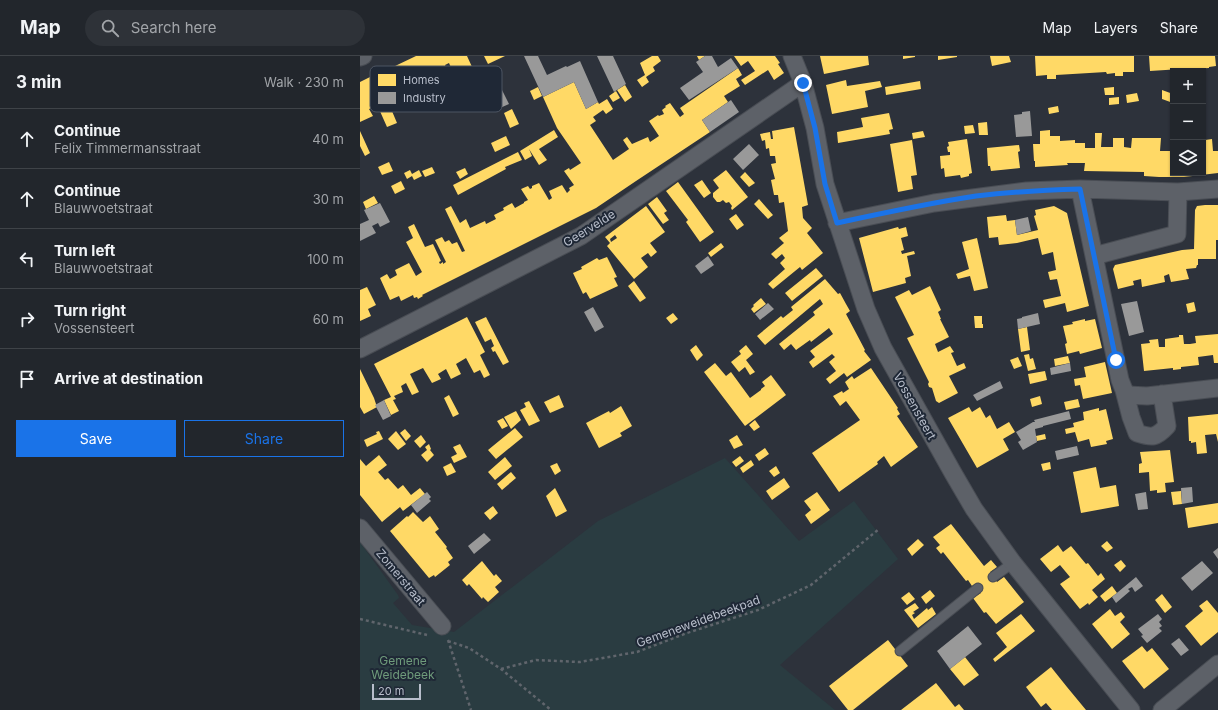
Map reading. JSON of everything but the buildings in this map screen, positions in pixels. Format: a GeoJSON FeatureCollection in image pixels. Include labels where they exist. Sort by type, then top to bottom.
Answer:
{"type":"FeatureCollection","features":[{"type":"Feature","properties":{"kind":"street","name":"Vossensteert"},"geometry":{"type":"LineString","coordinates":[[792,56],[803,83],[815,128],[825,184],[837,223],[866,309],[884,348],[974,509],[1013,563],[1131,710]]}},
{"type":"Feature","properties":{"kind":"street","name":"Geervelde"},"geometry":{"type":"LineString","coordinates":[[360,349],[581,236],[803,83]]}},
{"type":"Feature","properties":{"kind":"street"},"geometry":{"type":"LineString","coordinates":[[837,223],[934,203],[977,196],[1027,191],[1080,189],[1178,192],[1218,189]]}},
{"type":"Feature","properties":{"kind":"street"},"geometry":{"type":"LineString","coordinates":[[1080,189],[1120,380],[1137,433],[1148,437],[1159,435],[1167,426],[1162,394]]}},
{"type":"Feature","properties":{"kind":"street"},"geometry":{"type":"LineString","coordinates":[[1094,256],[1177,234],[1178,192]]}},
{"type":"Feature","properties":{"kind":"street"},"geometry":{"type":"LineString","coordinates":[[1124,390],[1128,395],[1136,396],[1218,388]]}},
{"type":"Feature","properties":{"kind":"street","name":"Zomerstraat"},"geometry":{"type":"LineString","coordinates":[[360,528],[442,636]]}},
{"type":"Feature","properties":{"kind":"street"},"geometry":{"type":"LineString","coordinates":[[1162,710],[1218,664]]}},
{"type":"Feature","properties":{"kind":"lane"},"geometry":{"type":"LineString","coordinates":[[994,577],[1013,563]]}},
{"type":"Feature","properties":{"kind":"lane"},"geometry":{"type":"LineString","coordinates":[[900,650],[978,588]]}},
{"type":"Feature","properties":{"kind":"path","name":"Gemeneweidebeekpad"},"geometry":{"type":"LineString","coordinates":[[501,669],[536,660],[580,662],[636,652],[687,633],[758,610],[811,585],[879,529]]}},
{"type":"Feature","properties":{"kind":"path"},"geometry":{"type":"LineString","coordinates":[[360,619],[442,636],[468,648],[501,669],[551,710]]}},
{"type":"Feature","properties":{"kind":"path"},"geometry":{"type":"LineString","coordinates":[[442,636],[471,710]]}},
{"type":"Feature","properties":{"kind":"green space","name":"Gemene Weidebeek"},"geometry":{"type":"Polygon","coordinates":[[[725,458],[799,541],[854,501],[898,559],[780,665],[835,710],[360,710],[360,542],[398,595],[399,598],[393,603],[412,625],[454,632],[598,521],[725,458]]]}},
{"type":"Feature","properties":{"kind":"route"},"geometry":{"type":"LineString","coordinates":[[803,83],[815,128],[825,184],[837,223],[934,203],[977,196],[1027,191],[1080,189],[1116,360]]}}]}
